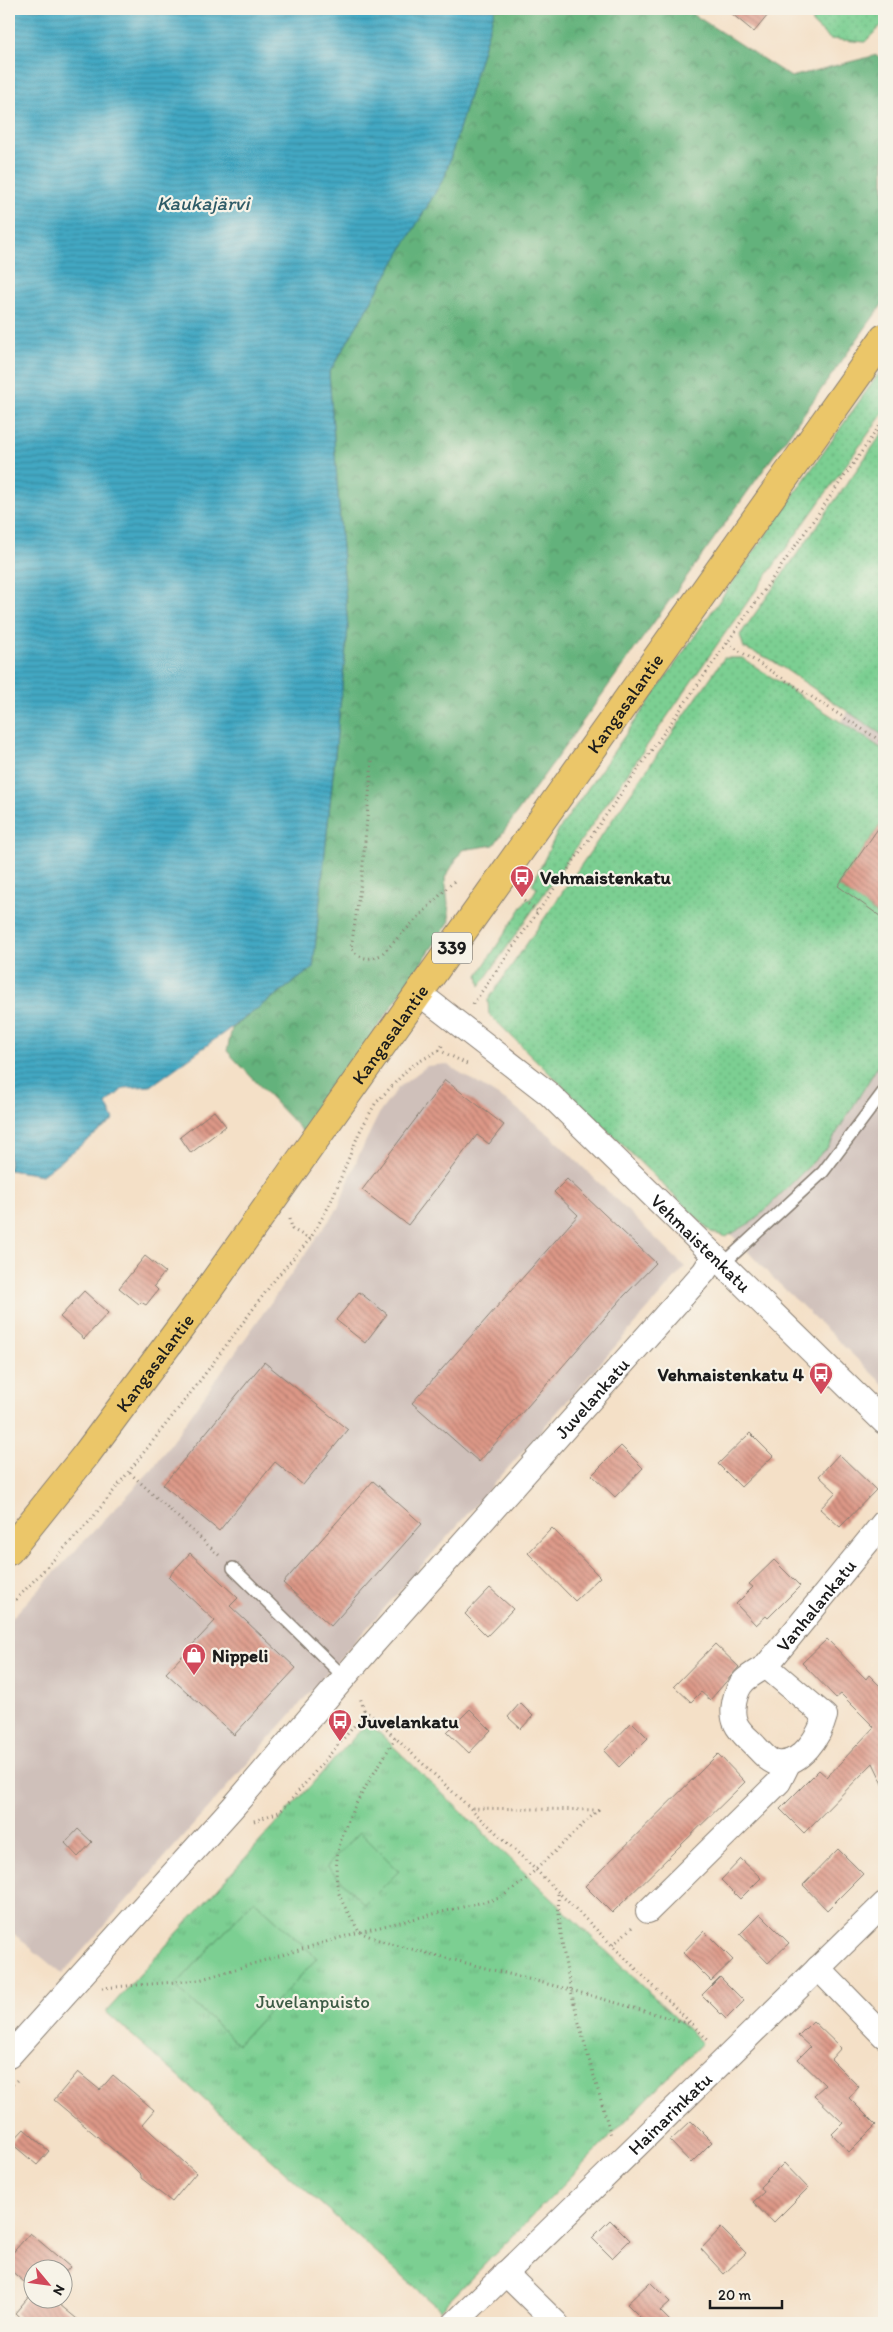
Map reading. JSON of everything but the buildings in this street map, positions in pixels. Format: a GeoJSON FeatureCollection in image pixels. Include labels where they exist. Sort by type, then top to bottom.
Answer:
{"type":"FeatureCollection","features":[{"type":"Feature","properties":{"kind":"main road","name":"Kangasalantie"},"geometry":{"type":"LineString","coordinates":[[9,1551],[57,1493],[134,1392],[420,994],[884,338]]}},
{"type":"Feature","properties":{"kind":"street","name":"Vehmaistenkatu"},"geometry":{"type":"LineString","coordinates":[[420,994],[548,1094],[884,1422]]}},
{"type":"Feature","properties":{"kind":"street","name":"Juvelankatu"},"geometry":{"type":"LineString","coordinates":[[9,2056],[233,1807],[344,1678],[704,1272],[719,1260]]}},
{"type":"Feature","properties":{"kind":"street","name":"Vanhalankatu"},"geometry":{"type":"LineString","coordinates":[[766,1666],[825,1716],[821,1731],[813,1744],[789,1762],[776,1763],[765,1756],[735,1724],[733,1709],[744,1681],[766,1666],[884,1522]]}},
{"type":"Feature","properties":{"kind":"street"},"geometry":{"type":"LineString","coordinates":[[648,1911],[779,1782],[789,1762]]}},
{"type":"Feature","properties":{"kind":"street","name":"Hainarinkatu"},"geometry":{"type":"LineString","coordinates":[[455,2323],[884,1904]]}},
{"type":"Feature","properties":{"kind":"street"},"geometry":{"type":"LineString","coordinates":[[818,1968],[884,2036]]}},
{"type":"Feature","properties":{"kind":"street"},"geometry":{"type":"LineString","coordinates":[[505,2273],[556,2323]]}},
{"type":"Feature","properties":{"kind":"lane"},"geometry":{"type":"LineString","coordinates":[[719,1260],[824,1172],[884,1091]]}},
{"type":"Feature","properties":{"kind":"lane"},"geometry":{"type":"LineString","coordinates":[[233,1568],[344,1678]]}},
{"type":"Feature","properties":{"kind":"path"},"geometry":{"type":"LineString","coordinates":[[727,643],[884,743]]}},
{"type":"Feature","properties":{"kind":"path"},"geometry":{"type":"LineString","coordinates":[[372,761],[362,875],[351,948],[359,957],[370,959],[381,955],[454,882]]}},
{"type":"Feature","properties":{"kind":"path"},"geometry":{"type":"LineString","coordinates":[[524,901],[539,912]]}},
{"type":"Feature","properties":{"kind":"path"},"geometry":{"type":"LineString","coordinates":[[293,1212],[290,1219],[292,1229],[310,1239]]}},
{"type":"Feature","properties":{"kind":"path"},"geometry":{"type":"LineString","coordinates":[[130,1473],[233,1568]]}},
{"type":"Feature","properties":{"kind":"path"},"geometry":{"type":"LineString","coordinates":[[364,1710],[536,1870],[727,2058]]}},
{"type":"Feature","properties":{"kind":"path"},"geometry":{"type":"LineString","coordinates":[[395,1738],[356,1802],[337,1855],[338,1891],[359,1932],[384,1942],[571,1990],[694,2025]]}},
{"type":"Feature","properties":{"kind":"path"},"geometry":{"type":"LineString","coordinates":[[102,1988],[199,1980],[359,1932],[500,1898],[513,1890],[536,1870],[598,1810],[469,1808]]}},
{"type":"Feature","properties":{"kind":"path"},"geometry":{"type":"LineString","coordinates":[[558,1893],[558,1912],[571,1990],[619,2164]]}},
{"type":"Feature","properties":{"kind":"shaded area"},"geometry":{"type":"Polygon","coordinates":[[[884,661],[884,1385],[768,1273],[658,1157],[650,993],[884,661]]]}},
{"type":"Feature","properties":{"kind":"shaded area"},"geometry":{"type":"Polygon","coordinates":[[[446,1064],[511,1104],[551,1136],[685,1267],[62,1974],[9,1930],[9,1621],[153,1468],[338,1208],[358,1157],[380,1112],[398,1088],[427,1066],[446,1064]]]}},
{"type":"Feature","properties":{"kind":"green space"},"geometry":{"type":"Polygon","coordinates":[[[495,9],[685,9],[791,77],[877,55],[884,62],[884,302],[494,845],[462,850],[445,878],[450,921],[305,1134],[227,1051],[232,1028],[313,968],[348,629],[329,373],[445,176],[495,9]]]}},
{"type":"Feature","properties":{"kind":"green space"},"geometry":{"type":"Polygon","coordinates":[[[812,9],[884,9],[884,23],[865,42],[830,39],[813,24],[812,9]]]}},
{"type":"Feature","properties":{"kind":"green space"},"geometry":{"type":"Polygon","coordinates":[[[884,366],[884,412],[721,639],[480,986],[478,975],[527,899],[530,900],[537,888],[532,885],[558,831],[884,366]]]}},
{"type":"Feature","properties":{"kind":"green space"},"geometry":{"type":"Polygon","coordinates":[[[884,431],[884,736],[770,659],[744,648],[740,635],[884,431]]]}},
{"type":"Feature","properties":{"kind":"green space"},"geometry":{"type":"Polygon","coordinates":[[[724,658],[742,658],[884,750],[884,820],[838,886],[884,919],[884,1056],[828,1147],[755,1220],[726,1237],[711,1232],[489,1014],[488,1000],[724,658]]]}},
{"type":"Feature","properties":{"kind":"green space","name":"Juvelanpuisto"},"geometry":{"type":"Polygon","coordinates":[[[368,1722],[702,2043],[440,2310],[106,2012],[368,1722]]]}},
{"type":"Feature","properties":{"kind":"green space"},"geometry":{"type":"Polygon","coordinates":[[[360,1832],[399,1871],[365,1905],[327,1866],[360,1832]]]}},
{"type":"Feature","properties":{"kind":"green space"},"geometry":{"type":"Polygon","coordinates":[[[254,1900],[317,1958],[238,2044],[175,1986],[254,1900]]]}},
{"type":"Feature","properties":{"kind":"water","name":"Kaukajärvi"},"geometry":{"type":"Polygon","coordinates":[[[9,9],[495,9],[445,176],[329,373],[348,629],[313,968],[151,1086],[124,1088],[106,1104],[114,1120],[42,1175],[9,1170],[9,9]]]}},
{"type":"Feature","properties":{"kind":"place","name":"Vehmaistenkatu"},"geometry":{"type":"Point","coordinates":[522,898]}},
{"type":"Feature","properties":{"kind":"place","name":"Vehmaistenkatu 4"},"geometry":{"type":"Point","coordinates":[821,1395]}},
{"type":"Feature","properties":{"kind":"place","name":"Nippeli"},"geometry":{"type":"Point","coordinates":[194,1676]}},
{"type":"Feature","properties":{"kind":"place","name":"Juvelankatu"},"geometry":{"type":"Point","coordinates":[340,1742]}}]}
